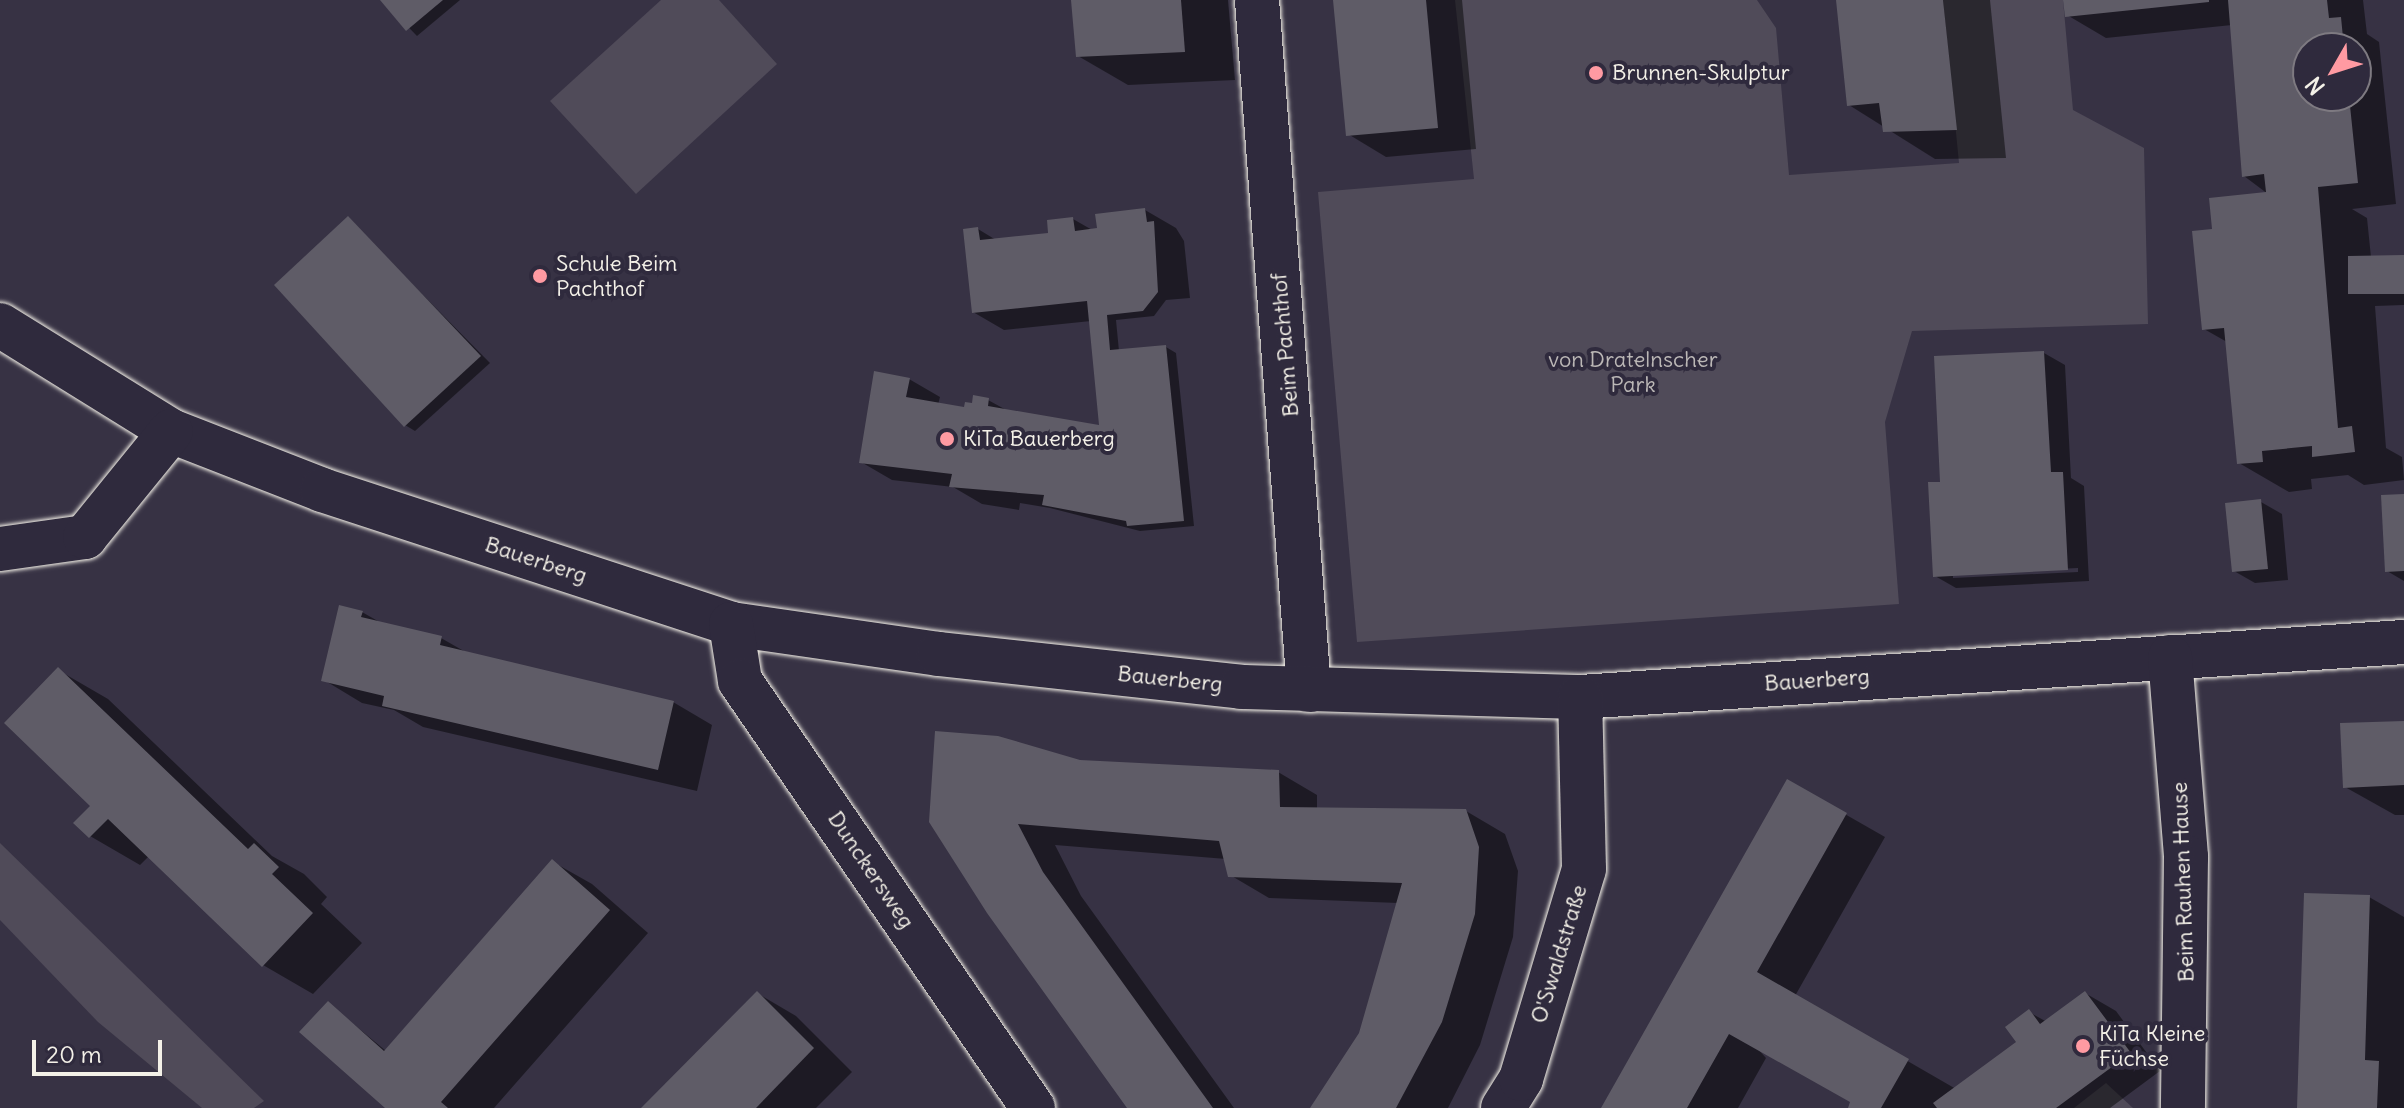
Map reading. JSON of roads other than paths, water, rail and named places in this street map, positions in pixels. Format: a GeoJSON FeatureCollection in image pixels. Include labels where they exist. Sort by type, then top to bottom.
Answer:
{"type":"FeatureCollection","features":[{"type":"Feature","properties":{"kind":"street","name":"Beim Pachthof"},"geometry":{"type":"LineString","coordinates":[[1257,0],[1309,690]]}},
{"type":"Feature","properties":{"kind":"street","name":"Bauerberg"},"geometry":{"type":"LineString","coordinates":[[0,325],[171,431],[322,490],[731,624],[939,654],[1309,690],[1580,697],[2404,642]]}},
{"type":"Feature","properties":{"kind":"street"},"geometry":{"type":"LineString","coordinates":[[0,549],[85,537],[171,431]]}},
{"type":"Feature","properties":{"kind":"street","name":"Dunckersweg"},"geometry":{"type":"LineString","coordinates":[[731,624],[740,681],[1033,1108]]}},
{"type":"Feature","properties":{"kind":"street","name":"Beim Rauhen Hause"},"geometry":{"type":"LineString","coordinates":[[2170,657],[2186,857],[2183,1108]]}},
{"type":"Feature","properties":{"kind":"street","name":"O'Swaldstraße"},"geometry":{"type":"LineString","coordinates":[[1503,1108],[1521,1079],[1584,869],[1580,697]]}},
{"type":"Feature","properties":{"kind":"place","name":"Brunnen-Skulptur"},"geometry":{"type":"Point","coordinates":[1596,73]}},
{"type":"Feature","properties":{"kind":"place","name":"Schule Beim Pachthof"},"geometry":{"type":"Point","coordinates":[540,276]}},
{"type":"Feature","properties":{"kind":"place","name":"KiTa Bauerberg"},"geometry":{"type":"Point","coordinates":[947,439]}},
{"type":"Feature","properties":{"kind":"place","name":"KiTa Kleine Füchse"},"geometry":{"type":"Point","coordinates":[2083,1046]}},
{"type":"Feature","properties":{"kind":"park label","name":"von Dratelnscher Park"},"geometry":{"type":"Point","coordinates":[1633,372]}}]}
